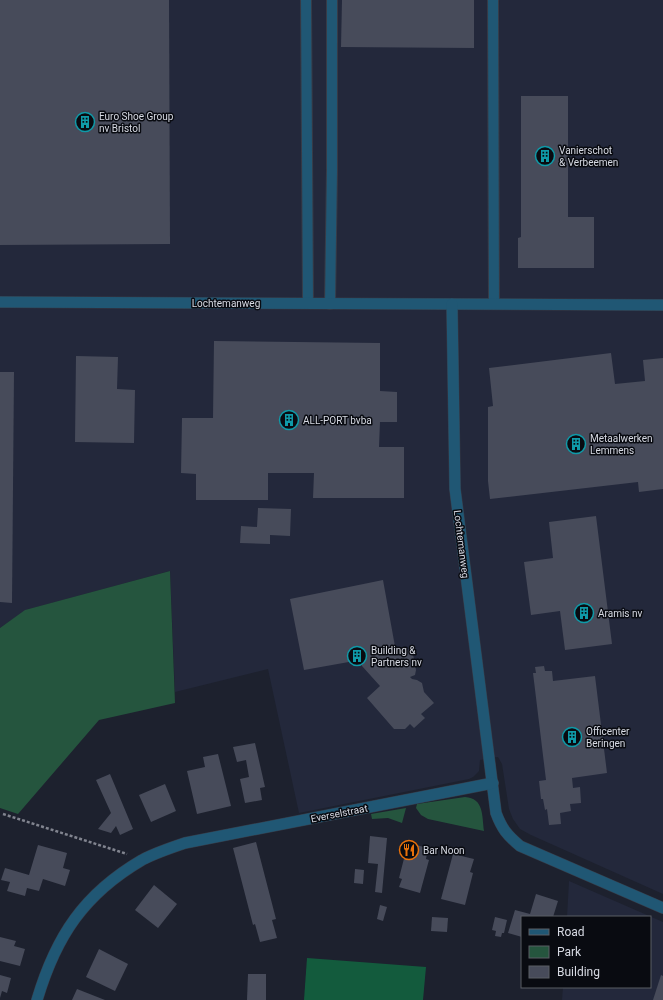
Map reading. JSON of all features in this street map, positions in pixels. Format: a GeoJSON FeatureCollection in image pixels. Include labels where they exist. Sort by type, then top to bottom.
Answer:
{"type":"FeatureCollection","features":[{"type":"Feature","properties":{"kind":"street","name":"Lochtemanweg"},"geometry":{"type":"LineString","coordinates":[[0,302],[663,305]]}},
{"type":"Feature","properties":{"kind":"street","name":"Lochtemanweg"},"geometry":{"type":"LineString","coordinates":[[452,304],[454,489],[493,783]]}},
{"type":"Feature","properties":{"kind":"street","name":"Everselstraat"},"geometry":{"type":"LineString","coordinates":[[36,1000],[53,954],[66,930],[81,910],[99,892],[121,874],[143,860],[185,843],[493,783]]}},
{"type":"Feature","properties":{"kind":"street"},"geometry":{"type":"LineString","coordinates":[[493,783],[496,813],[501,826],[507,835],[520,846],[663,908]]}},
{"type":"Feature","properties":{"kind":"lane"},"geometry":{"type":"LineString","coordinates":[[306,0],[308,304]]}},
{"type":"Feature","properties":{"kind":"lane"},"geometry":{"type":"LineString","coordinates":[[330,304],[332,0]]}},
{"type":"Feature","properties":{"kind":"lane"},"geometry":{"type":"LineString","coordinates":[[493,0],[494,304]]}},
{"type":"Feature","properties":{"kind":"path"},"geometry":{"type":"LineString","coordinates":[[3,814],[143,860]]}},
{"type":"Feature","properties":{"kind":"shaded area"},"geometry":{"type":"Polygon","coordinates":[[[0,0],[663,0],[663,894],[520,829],[513,819],[509,809],[502,764],[498,757],[480,760],[479,771],[469,779],[299,813],[268,669],[175,692],[170,571],[26,610],[0,628],[0,0]]]}},
{"type":"Feature","properties":{"kind":"shaded area"},"geometry":{"type":"Polygon","coordinates":[[[569,881],[649,916],[567,916],[569,881]]]}},
{"type":"Feature","properties":{"kind":"shaded area"},"geometry":{"type":"Polygon","coordinates":[[[651,917],[663,922],[663,1000],[562,1000],[563,988],[651,988],[651,917]]]}},
{"type":"Feature","properties":{"kind":"green space"},"geometry":{"type":"Polygon","coordinates":[[[170,571],[175,703],[99,720],[18,814],[0,808],[0,628],[25,610],[170,571]]]}},
{"type":"Feature","properties":{"kind":"green space"},"geometry":{"type":"Polygon","coordinates":[[[465,797],[471,798],[479,804],[484,831],[428,819],[421,815],[416,808],[417,804],[465,797]]]}},
{"type":"Feature","properties":{"kind":"green space"},"geometry":{"type":"Polygon","coordinates":[[[406,808],[402,823],[388,818],[372,819],[371,814],[406,808]]]}},
{"type":"Feature","properties":{"kind":"green space"},"geometry":{"type":"Polygon","coordinates":[[[307,958],[426,967],[423,1000],[304,1000],[307,958]]]}},
{"type":"Feature","properties":{"kind":"building","name":"Euro Shoe Group nv Bristol"},"geometry":{"type":"Polygon","coordinates":[[[0,0],[169,0],[170,244],[0,245],[0,0]]]}},
{"type":"Feature","properties":{"kind":"building"},"geometry":{"type":"Polygon","coordinates":[[[342,0],[474,0],[474,48],[341,47],[342,0]]]}},
{"type":"Feature","properties":{"kind":"building","name":"Vanierschot & Verbeemen"},"geometry":{"type":"Polygon","coordinates":[[[521,96],[568,96],[568,217],[594,217],[594,268],[518,268],[518,238],[521,237],[521,96]]]}},
{"type":"Feature","properties":{"kind":"building","name":"ALL-PORT bvba"},"geometry":{"type":"Polygon","coordinates":[[[214,341],[380,343],[380,391],[397,392],[397,422],[380,422],[379,447],[404,447],[404,498],[313,498],[314,473],[268,473],[268,500],[196,500],[196,474],[181,473],[182,418],[213,418],[214,341]]]}},
{"type":"Feature","properties":{"kind":"building","name":"Metaalwerken Lemmens"},"geometry":{"type":"Polygon","coordinates":[[[611,353],[615,384],[645,381],[643,360],[663,358],[663,489],[639,492],[638,482],[490,499],[488,481],[488,407],[493,406],[489,368],[611,353]]]}},
{"type":"Feature","properties":{"kind":"building"},"geometry":{"type":"Polygon","coordinates":[[[76,356],[118,357],[117,389],[135,390],[134,443],[75,442],[76,356]]]}},
{"type":"Feature","properties":{"kind":"building"},"geometry":{"type":"Polygon","coordinates":[[[0,372],[14,372],[12,603],[0,602],[0,372]]]}},
{"type":"Feature","properties":{"kind":"building"},"geometry":{"type":"Polygon","coordinates":[[[258,508],[291,509],[290,536],[270,535],[270,544],[240,543],[241,526],[257,527],[258,508]]]}},
{"type":"Feature","properties":{"kind":"building"},"geometry":{"type":"Polygon","coordinates":[[[596,516],[612,644],[565,650],[560,611],[531,615],[524,562],[553,558],[549,522],[596,516]]]}},
{"type":"Feature","properties":{"kind":"building","name":"Building & Partners nv"},"geometry":{"type":"Polygon","coordinates":[[[383,580],[396,652],[412,649],[416,670],[415,675],[410,677],[422,683],[424,692],[434,703],[421,714],[425,718],[414,728],[410,724],[405,729],[394,729],[367,698],[380,686],[362,666],[360,660],[304,670],[290,599],[383,580]]]}},
{"type":"Feature","properties":{"kind":"building","name":"Officenter Beringen"},"geometry":{"type":"Polygon","coordinates":[[[544,666],[545,671],[552,671],[553,681],[595,676],[607,773],[572,778],[573,788],[580,787],[581,803],[570,804],[571,811],[560,813],[561,824],[549,825],[547,809],[545,810],[543,799],[541,799],[539,781],[546,780],[533,673],[536,673],[535,667],[544,666]]]}},
{"type":"Feature","properties":{"kind":"building"},"geometry":{"type":"Polygon","coordinates":[[[255,743],[265,787],[260,788],[262,800],[245,803],[240,779],[249,777],[246,760],[237,762],[233,747],[255,743]]]}},
{"type":"Feature","properties":{"kind":"building"},"geometry":{"type":"Polygon","coordinates":[[[218,754],[231,806],[197,814],[187,771],[205,767],[203,757],[218,754]]]}},
{"type":"Feature","properties":{"kind":"building"},"geometry":{"type":"Polygon","coordinates":[[[110,774],[133,829],[120,835],[116,826],[111,833],[98,829],[111,813],[96,780],[110,774]]]}},
{"type":"Feature","properties":{"kind":"building"},"geometry":{"type":"Polygon","coordinates":[[[165,784],[176,811],[151,822],[139,795],[165,784]]]}},
{"type":"Feature","properties":{"kind":"building"},"geometry":{"type":"Polygon","coordinates":[[[370,836],[387,838],[382,893],[375,892],[378,864],[368,863],[370,836]]]}},
{"type":"Feature","properties":{"kind":"building"},"geometry":{"type":"Polygon","coordinates":[[[256,842],[276,919],[272,920],[277,938],[260,942],[255,924],[253,925],[233,848],[256,842]]]}},
{"type":"Feature","properties":{"kind":"building"},"geometry":{"type":"Polygon","coordinates":[[[408,843],[428,848],[426,859],[429,860],[420,893],[399,887],[402,879],[399,878],[408,843]]]}},
{"type":"Feature","properties":{"kind":"building"},"geometry":{"type":"Polygon","coordinates":[[[38,845],[67,853],[63,868],[70,870],[65,886],[43,879],[39,891],[27,888],[25,896],[7,891],[10,882],[1,880],[5,868],[29,875],[38,845]]]}},
{"type":"Feature","properties":{"kind":"building"},"geometry":{"type":"Polygon","coordinates":[[[453,854],[474,859],[470,872],[473,873],[465,905],[441,899],[453,854]]]}},
{"type":"Feature","properties":{"kind":"building"},"geometry":{"type":"Polygon","coordinates":[[[355,869],[364,870],[363,884],[354,883],[355,869]]]}},
{"type":"Feature","properties":{"kind":"building"},"geometry":{"type":"Polygon","coordinates":[[[154,885],[177,904],[158,928],[135,910],[154,885]]]}},
{"type":"Feature","properties":{"kind":"building"},"geometry":{"type":"Polygon","coordinates":[[[536,894],[558,901],[553,916],[521,916],[521,937],[508,933],[515,910],[530,914],[536,894]]]}},
{"type":"Feature","properties":{"kind":"building"},"geometry":{"type":"Polygon","coordinates":[[[380,905],[387,907],[383,921],[377,919],[380,905]]]}},
{"type":"Feature","properties":{"kind":"building"},"geometry":{"type":"Polygon","coordinates":[[[432,917],[448,918],[447,932],[431,931],[432,917]]]}},
{"type":"Feature","properties":{"kind":"building"},"geometry":{"type":"Polygon","coordinates":[[[495,917],[507,920],[504,933],[502,933],[501,937],[495,936],[496,931],[492,930],[495,917]]]}},
{"type":"Feature","properties":{"kind":"building"},"geometry":{"type":"Polygon","coordinates":[[[0,937],[16,941],[14,946],[25,949],[20,966],[0,961],[0,937]]]}},
{"type":"Feature","properties":{"kind":"building"},"geometry":{"type":"Polygon","coordinates":[[[99,949],[128,964],[115,991],[86,977],[99,949]]]}},
{"type":"Feature","properties":{"kind":"building"},"geometry":{"type":"Polygon","coordinates":[[[248,974],[266,974],[266,1000],[247,1000],[248,974]]]}},
{"type":"Feature","properties":{"kind":"building"},"geometry":{"type":"Polygon","coordinates":[[[0,975],[11,978],[7,993],[2,991],[0,998],[0,975]]]}},
{"type":"Feature","properties":{"kind":"building"},"geometry":{"type":"Polygon","coordinates":[[[661,975],[663,976],[663,1000],[653,1000],[661,975]]]}},
{"type":"Feature","properties":{"kind":"building"},"geometry":{"type":"Polygon","coordinates":[[[77,989],[105,1000],[72,1000],[77,989]]]}},
{"type":"Feature","properties":{"kind":"place","name":"Euro Shoe Group nv Bristol"},"geometry":{"type":"Point","coordinates":[85,122]}},
{"type":"Feature","properties":{"kind":"place","name":"Vanierschot & Verbeemen"},"geometry":{"type":"Point","coordinates":[545,156]}},
{"type":"Feature","properties":{"kind":"place","name":"ALL-PORT bvba"},"geometry":{"type":"Point","coordinates":[289,420]}},
{"type":"Feature","properties":{"kind":"place","name":"Metaalwerken Lemmens"},"geometry":{"type":"Point","coordinates":[576,444]}},
{"type":"Feature","properties":{"kind":"place","name":"Aramis nv"},"geometry":{"type":"Point","coordinates":[584,613]}},
{"type":"Feature","properties":{"kind":"place","name":"Building & Partners nv"},"geometry":{"type":"Point","coordinates":[357,656]}},
{"type":"Feature","properties":{"kind":"place","name":"Officenter Beringen"},"geometry":{"type":"Point","coordinates":[572,737]}},
{"type":"Feature","properties":{"kind":"place","name":"Bar Noon"},"geometry":{"type":"Point","coordinates":[409,850]}}]}
